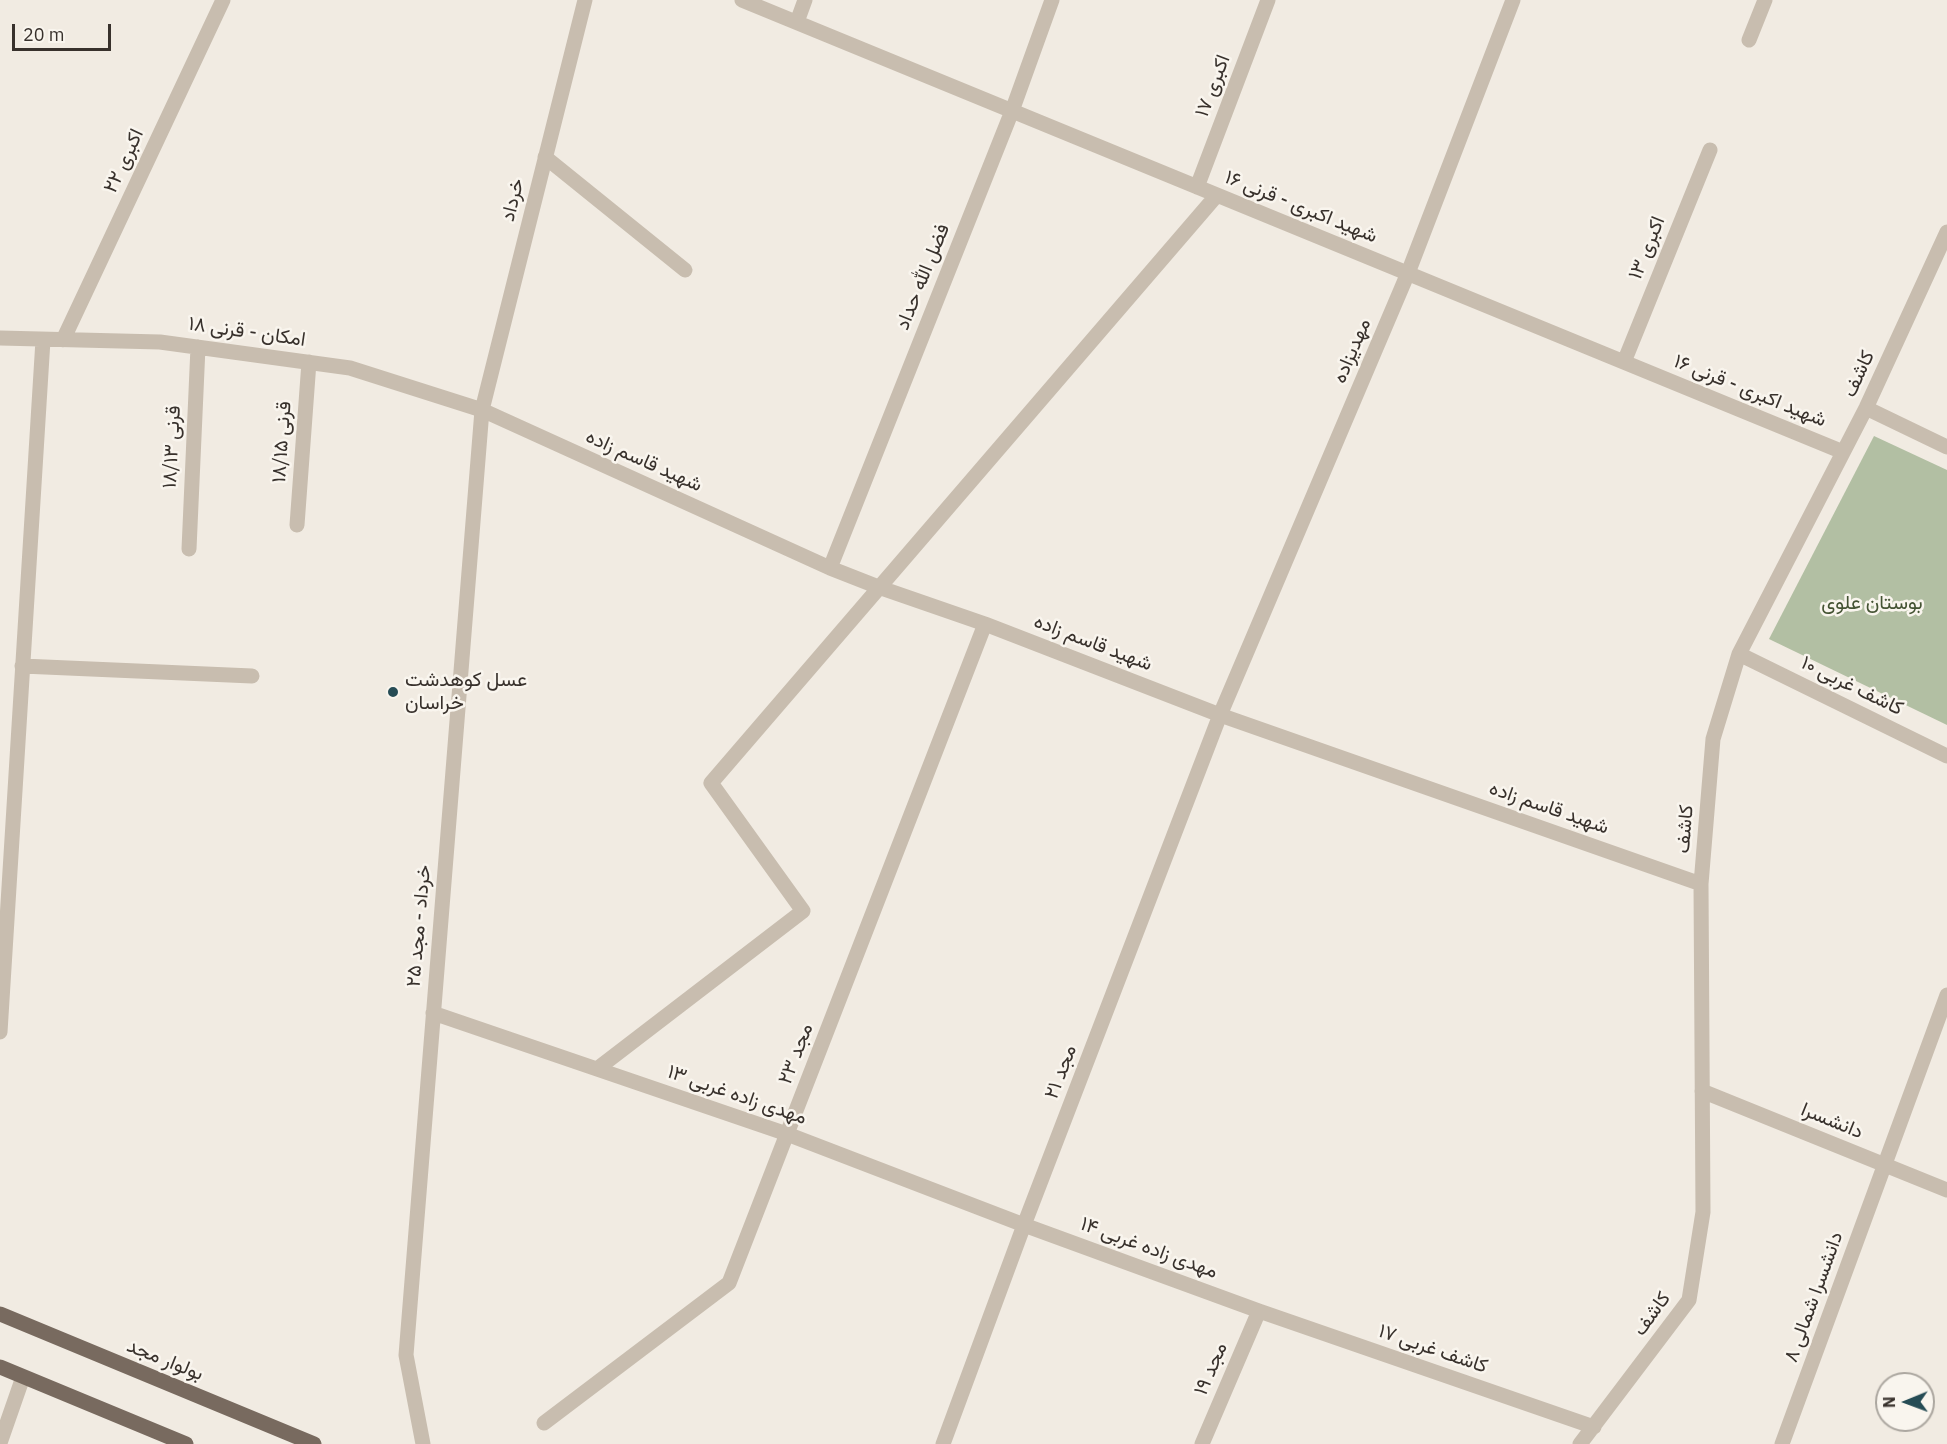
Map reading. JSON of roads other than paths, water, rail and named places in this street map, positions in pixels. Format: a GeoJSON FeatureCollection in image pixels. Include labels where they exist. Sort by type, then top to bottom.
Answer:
{"type":"FeatureCollection","features":[{"type":"Feature","properties":{"kind":"main road","name":"بولوار مجد"},"geometry":{"type":"LineString","coordinates":[[0,1314],[314,1444]]}},
{"type":"Feature","properties":{"kind":"main road"},"geometry":{"type":"LineString","coordinates":[[0,1367],[186,1444]]}},
{"type":"Feature","properties":{"kind":"street","name":"اکبری ۲۲"},"geometry":{"type":"LineString","coordinates":[[63,340],[223,0]]}},
{"type":"Feature","properties":{"kind":"street","name":"خرداد"},"geometry":{"type":"LineString","coordinates":[[482,410],[585,0]]}},
{"type":"Feature","properties":{"kind":"street","name":"شهید اکبری - قرنی ۱۶"},"geometry":{"type":"LineString","coordinates":[[742,0],[1843,452]]}},
{"type":"Feature","properties":{"kind":"street"},"geometry":{"type":"LineString","coordinates":[[797,22],[805,0]]}},
{"type":"Feature","properties":{"kind":"street","name":"فضل الله حداد"},"geometry":{"type":"LineString","coordinates":[[830,568],[1012,111],[1052,0]]}},
{"type":"Feature","properties":{"kind":"street","name":"اکبری ۱۷"},"geometry":{"type":"LineString","coordinates":[[1197,187],[1268,0]]}},
{"type":"Feature","properties":{"kind":"street","name":"مهدیزاده"},"geometry":{"type":"LineString","coordinates":[[1220,715],[1408,273],[1513,0]]}},
{"type":"Feature","properties":{"kind":"street"},"geometry":{"type":"LineString","coordinates":[[1749,40],[1765,0]]}},
{"type":"Feature","properties":{"kind":"street","name":"اکبری ۱۳"},"geometry":{"type":"LineString","coordinates":[[1624,362],[1710,150]]}},
{"type":"Feature","properties":{"kind":"street"},"geometry":{"type":"LineString","coordinates":[[545,157],[685,270]]}},
{"type":"Feature","properties":{"kind":"street"},"geometry":{"type":"LineString","coordinates":[[597,1069],[803,911],[711,783],[1217,195]]}},
{"type":"Feature","properties":{"kind":"street","name":"کاشف"},"geometry":{"type":"LineString","coordinates":[[1580,1444],[1689,1300],[1703,1212],[1701,884],[1713,739],[1739,654],[1866,408],[1947,232]]}},
{"type":"Feature","properties":{"kind":"street","name":"امکان - قرنی ۱۸"},"geometry":{"type":"LineString","coordinates":[[0,338],[160,342],[350,368],[482,410]]}},
{"type":"Feature","properties":{"kind":"street"},"geometry":{"type":"LineString","coordinates":[[0,1032],[43,340]]}},
{"type":"Feature","properties":{"kind":"street","name":"قرنی ۱۸/۱۳"},"geometry":{"type":"LineString","coordinates":[[189,549],[198,347]]}},
{"type":"Feature","properties":{"kind":"street","name":"قرنی ۱۸/۱۵"},"geometry":{"type":"LineString","coordinates":[[297,525],[309,362]]}},
{"type":"Feature","properties":{"kind":"street"},"geometry":{"type":"LineString","coordinates":[[1866,408],[1947,447]]}},
{"type":"Feature","properties":{"kind":"street","name":"شهید قاسم زاده"},"geometry":{"type":"LineString","coordinates":[[482,410],[830,568],[880,588],[985,624],[1220,715],[1701,884]]}},
{"type":"Feature","properties":{"kind":"street","name":"خرداد - مجد ۲۵"},"geometry":{"type":"LineString","coordinates":[[423,1444],[406,1355],[482,410]]}},
{"type":"Feature","properties":{"kind":"street","name":"مجد ۲۳"},"geometry":{"type":"LineString","coordinates":[[544,1423],[729,1283],[985,624]]}},
{"type":"Feature","properties":{"kind":"street","name":"کاشف غربی ۱۰"},"geometry":{"type":"LineString","coordinates":[[1739,654],[1947,756]]}},
{"type":"Feature","properties":{"kind":"street"},"geometry":{"type":"LineString","coordinates":[[22,666],[252,676]]}},
{"type":"Feature","properties":{"kind":"street","name":"مجد ۲۱"},"geometry":{"type":"LineString","coordinates":[[943,1444],[1024,1225],[1220,715]]}},
{"type":"Feature","properties":{"kind":"street"},"geometry":{"type":"LineString","coordinates":[[1885,1165],[1947,994]]}},
{"type":"Feature","properties":{"kind":"street","name":"مهدی زاده غربی ۱۳"},"geometry":{"type":"LineString","coordinates":[[433,1013],[787,1134],[1024,1225]]}},
{"type":"Feature","properties":{"kind":"street","name":"دانشسرا"},"geometry":{"type":"LineString","coordinates":[[1702,1091],[1947,1190]]}},
{"type":"Feature","properties":{"kind":"street","name":"دانشسرا شمالی ۸"},"geometry":{"type":"LineString","coordinates":[[1782,1444],[1885,1165]]}},
{"type":"Feature","properties":{"kind":"street","name":"مهدی زاده غربی ۱۴"},"geometry":{"type":"LineString","coordinates":[[1024,1225],[1259,1311]]}},
{"type":"Feature","properties":{"kind":"street","name":"کاشف غربی ۱۷"},"geometry":{"type":"LineString","coordinates":[[1259,1311],[1594,1427]]}},
{"type":"Feature","properties":{"kind":"street","name":"مجد ۱۹"},"geometry":{"type":"LineString","coordinates":[[1202,1444],[1259,1311]]}},
{"type":"Feature","properties":{"kind":"street"},"geometry":{"type":"LineString","coordinates":[[0,1443],[23,1377]]}},
{"type":"Feature","properties":{"kind":"place","name":"عسل كوهدشت خراسان"},"geometry":{"type":"Point","coordinates":[393,692]}},
{"type":"Feature","properties":{"kind":"park label","name":"بوستان علوی"},"geometry":{"type":"Point","coordinates":[1872,603]}}]}
